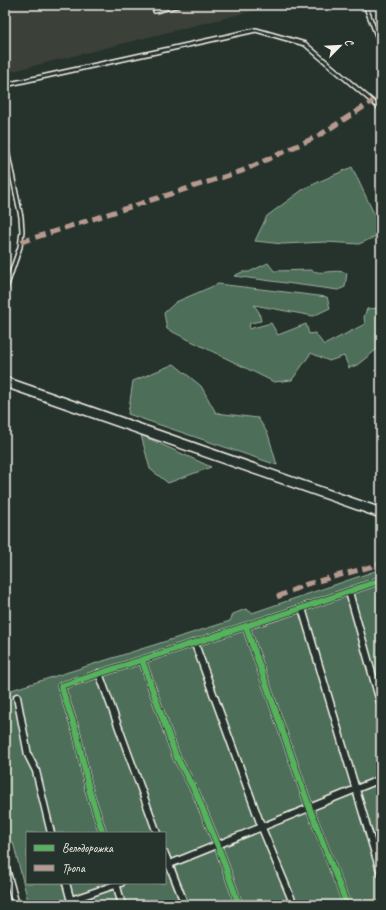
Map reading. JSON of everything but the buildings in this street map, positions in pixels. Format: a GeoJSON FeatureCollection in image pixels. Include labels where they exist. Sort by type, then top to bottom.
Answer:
{"type":"FeatureCollection","features":[{"type":"Feature","properties":{"kind":"main road"},"geometry":{"type":"LineString","coordinates":[[5,382],[381,513]]}},
{"type":"Feature","properties":{"kind":"street"},"geometry":{"type":"LineString","coordinates":[[103,832],[89,790],[77,734],[61,686],[195,644],[381,580]]}},
{"type":"Feature","properties":{"kind":"street"},"geometry":{"type":"LineString","coordinates":[[349,592],[381,705]]}},
{"type":"Feature","properties":{"kind":"street"},"geometry":{"type":"LineString","coordinates":[[302,608],[381,874]]}},
{"type":"Feature","properties":{"kind":"street"},"geometry":{"type":"LineString","coordinates":[[246,627],[310,809],[347,905]]}},
{"type":"Feature","properties":{"kind":"street"},"geometry":{"type":"LineString","coordinates":[[195,644],[262,828],[294,905]]}},
{"type":"Feature","properties":{"kind":"street"},"geometry":{"type":"LineString","coordinates":[[142,660],[176,756],[196,793],[218,846],[239,905]]}},
{"type":"Feature","properties":{"kind":"street"},"geometry":{"type":"LineString","coordinates":[[99,673],[157,832]]}},
{"type":"Feature","properties":{"kind":"street"},"geometry":{"type":"LineString","coordinates":[[17,697],[28,755],[36,771],[52,832]]}},
{"type":"Feature","properties":{"kind":"street"},"geometry":{"type":"LineString","coordinates":[[185,905],[167,865],[218,846],[381,779]]}},
{"type":"Feature","properties":{"kind":"street"},"geometry":{"type":"LineString","coordinates":[[5,865],[16,905]]}},
{"type":"Feature","properties":{"kind":"street"},"geometry":{"type":"LineString","coordinates":[[66,884],[71,903],[118,884],[122,905]]}},
{"type":"Feature","properties":{"kind":"lane"},"geometry":{"type":"LineString","coordinates":[[154,5],[155,11],[178,5]]}},
{"type":"Feature","properties":{"kind":"lane"},"geometry":{"type":"LineString","coordinates":[[365,5],[381,46]]}},
{"type":"Feature","properties":{"kind":"lane"},"geometry":{"type":"LineString","coordinates":[[5,85],[256,30],[305,44],[381,109]]}},
{"type":"Feature","properties":{"kind":"lane"},"geometry":{"type":"LineString","coordinates":[[5,141],[21,217],[22,231],[20,247],[5,291]]}},
{"type":"Feature","properties":{"kind":"shaded area"},"geometry":{"type":"Polygon","coordinates":[[[5,5],[272,5],[272,6],[5,73],[5,5]]]}},
{"type":"Feature","properties":{"kind":"green space"},"geometry":{"type":"Polygon","coordinates":[[[352,167],[376,218],[379,235],[359,244],[326,242],[283,244],[255,241],[267,216],[305,188],[352,167]]]}},
{"type":"Feature","properties":{"kind":"green space"},"geometry":{"type":"Polygon","coordinates":[[[268,263],[274,271],[311,270],[315,272],[337,271],[347,273],[345,287],[338,290],[234,276],[242,272],[249,272],[268,263]]]}},
{"type":"Feature","properties":{"kind":"green space"},"geometry":{"type":"Polygon","coordinates":[[[218,284],[327,297],[330,308],[313,316],[254,305],[259,312],[261,321],[250,323],[249,329],[271,323],[278,335],[306,324],[309,334],[315,333],[324,345],[365,324],[364,317],[367,309],[380,308],[381,346],[357,365],[349,368],[344,356],[329,361],[311,353],[292,380],[274,382],[167,329],[164,313],[176,302],[218,284]]]}},
{"type":"Feature","properties":{"kind":"green space"},"geometry":{"type":"Polygon","coordinates":[[[174,364],[201,386],[216,413],[258,418],[268,434],[277,465],[128,414],[133,381],[174,364]]]}},
{"type":"Feature","properties":{"kind":"green space"},"geometry":{"type":"Polygon","coordinates":[[[141,435],[211,467],[168,483],[150,469],[141,435]]]}},
{"type":"Feature","properties":{"kind":"green space"},"geometry":{"type":"Polygon","coordinates":[[[381,569],[381,905],[29,905],[13,842],[5,844],[5,692],[230,621],[233,614],[246,609],[252,613],[381,569]]]}},
{"type":"Feature","properties":{"kind":"marked path"},"geometry":{"type":"LineString","coordinates":[[21,242],[242,171],[318,136],[373,101]]}},
{"type":"Feature","properties":{"kind":"marked path"},"geometry":{"type":"LineString","coordinates":[[277,597],[307,584],[381,564]]}},
{"type":"Feature","properties":{"kind":"cycle path"},"geometry":{"type":"LineString","coordinates":[[103,832],[89,790],[77,734],[61,686],[302,608],[381,580]]}},
{"type":"Feature","properties":{"kind":"cycle path"},"geometry":{"type":"LineString","coordinates":[[246,627],[310,809],[347,905]]}},
{"type":"Feature","properties":{"kind":"cycle path"},"geometry":{"type":"LineString","coordinates":[[142,660],[176,756],[196,793],[218,846],[239,905]]}}]}
